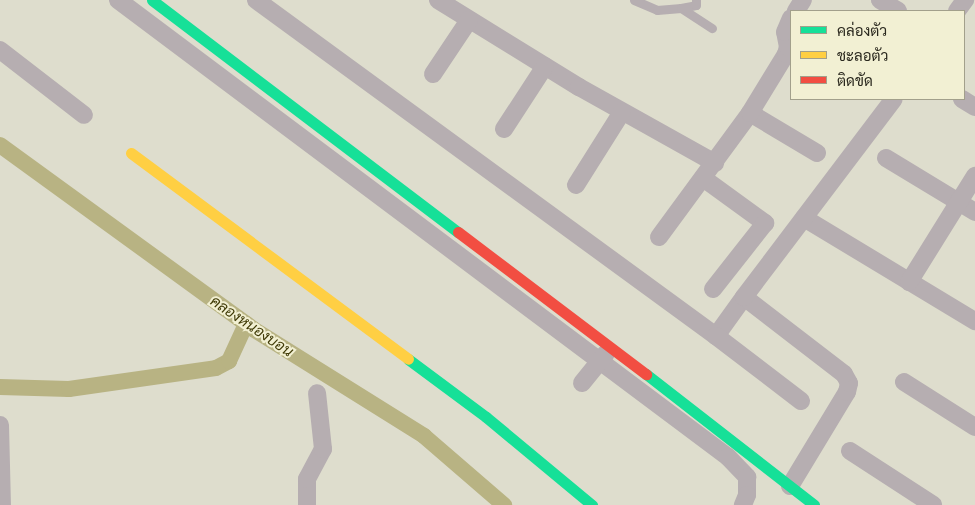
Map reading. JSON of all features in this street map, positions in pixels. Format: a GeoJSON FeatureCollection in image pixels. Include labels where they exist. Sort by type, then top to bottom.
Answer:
{"type":"FeatureCollection","features":[{"type":"Feature","properties":{"kind":"street"},"geometry":{"type":"LineString","coordinates":[[118,0],[728,457],[747,477],[747,495],[742,505]]}},
{"type":"Feature","properties":{"kind":"street"},"geometry":{"type":"LineString","coordinates":[[152,0],[611,347],[814,505]]}},
{"type":"Feature","properties":{"kind":"street"},"geometry":{"type":"LineString","coordinates":[[256,0],[716,336],[800,401]]}},
{"type":"Feature","properties":{"kind":"street"},"geometry":{"type":"LineString","coordinates":[[438,0],[622,112],[715,163]]}},
{"type":"Feature","properties":{"kind":"street"},"geometry":{"type":"LineString","coordinates":[[880,0],[896,10]]}},
{"type":"Feature","properties":{"kind":"street"},"geometry":{"type":"LineString","coordinates":[[433,74],[468,20]]}},
{"type":"Feature","properties":{"kind":"street"},"geometry":{"type":"LineString","coordinates":[[659,238],[750,113],[788,51],[789,39],[786,26],[790,20]]}},
{"type":"Feature","properties":{"kind":"street"},"geometry":{"type":"LineString","coordinates":[[0,50],[84,115]]}},
{"type":"Feature","properties":{"kind":"street"},"geometry":{"type":"LineString","coordinates":[[504,129],[545,66]]}},
{"type":"Feature","properties":{"kind":"street"},"geometry":{"type":"LineString","coordinates":[[716,336],[893,100]]}},
{"type":"Feature","properties":{"kind":"street"},"geometry":{"type":"LineString","coordinates":[[964,100],[975,107]]}},
{"type":"Feature","properties":{"kind":"street"},"geometry":{"type":"LineString","coordinates":[[576,185],[622,112]]}},
{"type":"Feature","properties":{"kind":"street"},"geometry":{"type":"LineString","coordinates":[[750,113],[817,153]]}},
{"type":"Feature","properties":{"kind":"street"},"geometry":{"type":"LineString","coordinates":[[131,153],[486,417],[592,505]]}},
{"type":"Feature","properties":{"kind":"street"},"geometry":{"type":"LineString","coordinates":[[886,158],[975,212]]}},
{"type":"Feature","properties":{"kind":"street"},"geometry":{"type":"LineString","coordinates":[[909,282],[975,176]]}},
{"type":"Feature","properties":{"kind":"street"},"geometry":{"type":"LineString","coordinates":[[703,178],[765,223],[713,289]]}},
{"type":"Feature","properties":{"kind":"street"},"geometry":{"type":"LineString","coordinates":[[804,218],[975,321]]}},
{"type":"Feature","properties":{"kind":"street"},"geometry":{"type":"LineString","coordinates":[[744,297],[844,374],[849,383],[847,392],[790,486]]}},
{"type":"Feature","properties":{"kind":"street"},"geometry":{"type":"LineString","coordinates":[[582,383],[611,347]]}},
{"type":"Feature","properties":{"kind":"street"},"geometry":{"type":"LineString","coordinates":[[904,382],[975,427]]}},
{"type":"Feature","properties":{"kind":"street"},"geometry":{"type":"LineString","coordinates":[[307,505],[307,479],[323,449],[317,393]]}},
{"type":"Feature","properties":{"kind":"street"},"geometry":{"type":"LineString","coordinates":[[0,424],[2,505]]}},
{"type":"Feature","properties":{"kind":"street"},"geometry":{"type":"LineString","coordinates":[[850,451],[933,505]]}},
{"type":"Feature","properties":{"kind":"lane"},"geometry":{"type":"LineString","coordinates":[[634,0],[657,10],[696,5],[696,0]]}},
{"type":"Feature","properties":{"kind":"lane"},"geometry":{"type":"LineString","coordinates":[[681,8],[712,28]]}},
{"type":"Feature","properties":{"kind":"waterway","name":"คลองหนองบอน"},"geometry":{"type":"LineString","coordinates":[[0,145],[253,329],[424,436],[504,505]]}},
{"type":"Feature","properties":{"kind":"waterway"},"geometry":{"type":"LineString","coordinates":[[0,387],[69,389],[216,368],[229,361],[246,324]]}},
{"type":"Feature","properties":{"kind":"traffic: fast"},"geometry":{"type":"LineString","coordinates":[[152,0],[458,232]]}},
{"type":"Feature","properties":{"kind":"traffic: fast"},"geometry":{"type":"LineString","coordinates":[[408,359],[486,417],[592,505]]}},
{"type":"Feature","properties":{"kind":"traffic: fast"},"geometry":{"type":"LineString","coordinates":[[646,374],[814,505]]}},
{"type":"Feature","properties":{"kind":"traffic: slow"},"geometry":{"type":"LineString","coordinates":[[131,153],[408,359]]}},
{"type":"Feature","properties":{"kind":"traffic: jam"},"geometry":{"type":"LineString","coordinates":[[458,232],[646,374]]}}]}
